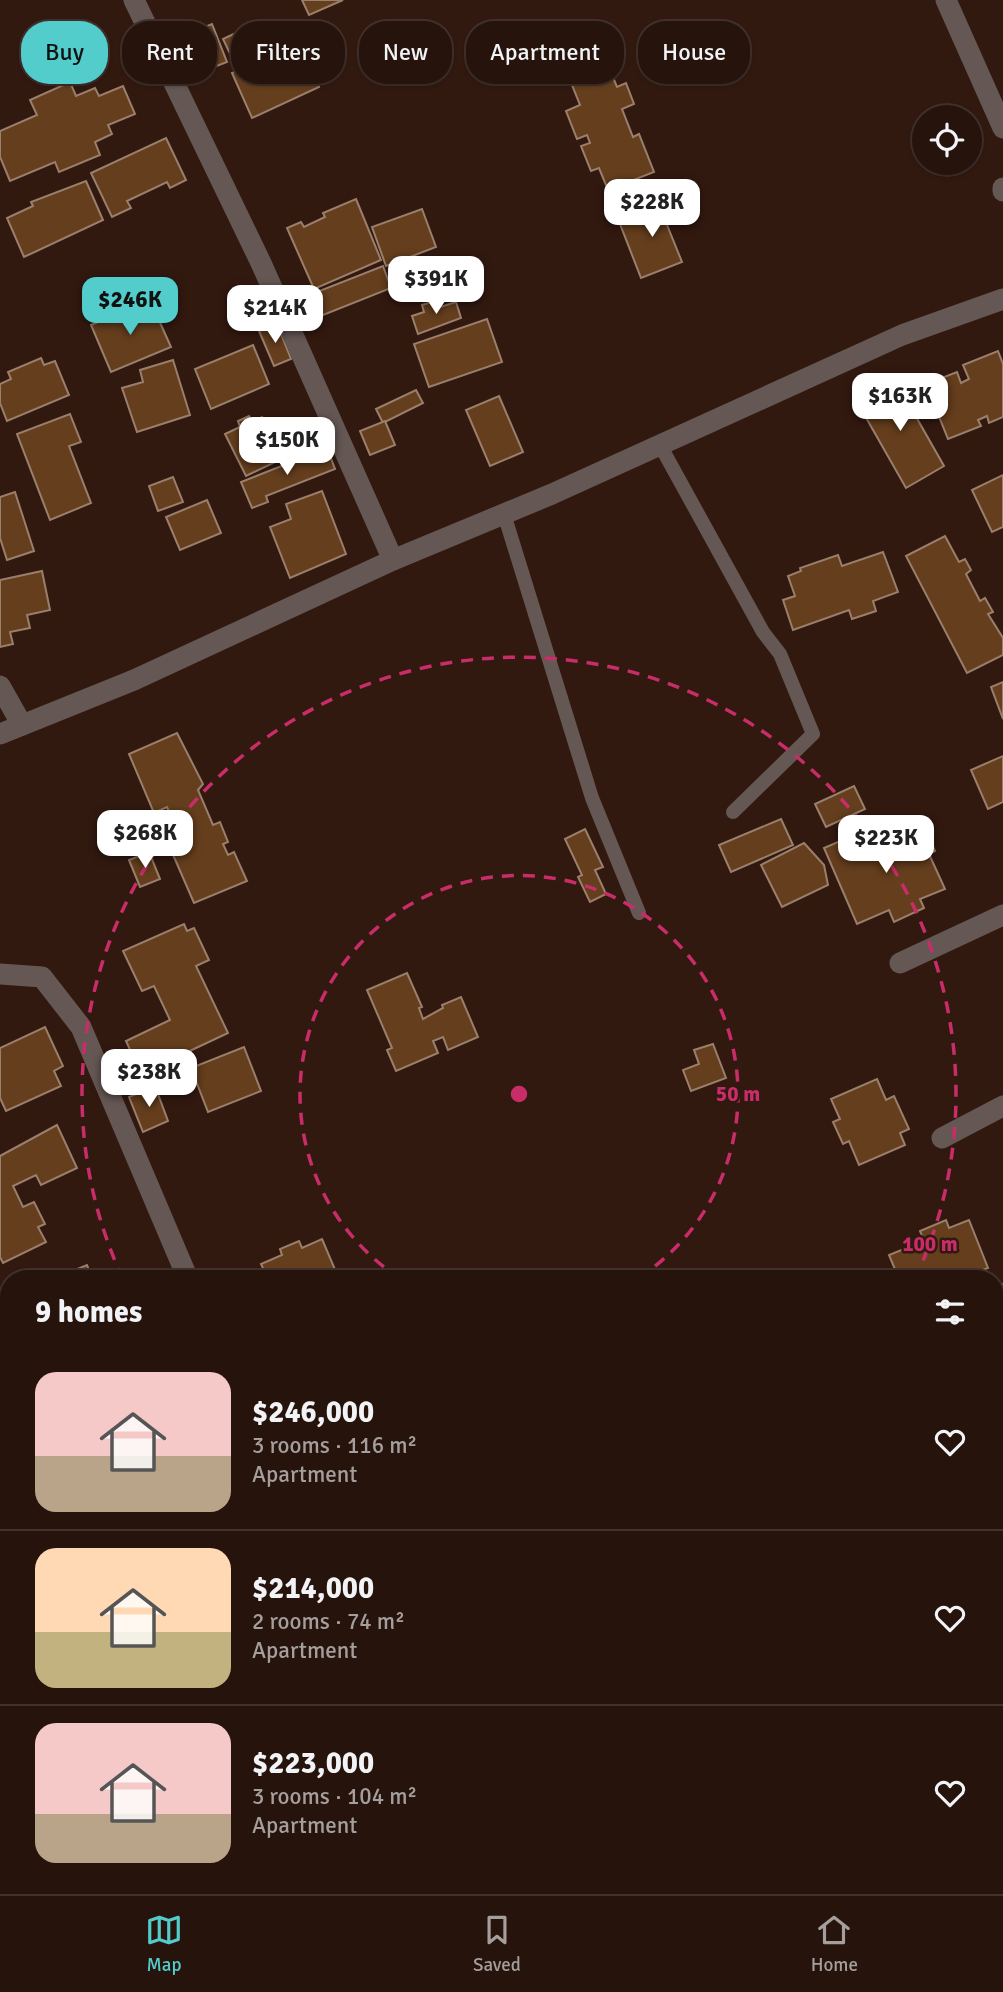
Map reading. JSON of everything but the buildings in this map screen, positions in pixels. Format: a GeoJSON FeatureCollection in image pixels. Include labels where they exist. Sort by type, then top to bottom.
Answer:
{"type":"FeatureCollection","features":[{"type":"Feature","properties":{"kind":"street"},"geometry":{"type":"LineString","coordinates":[[134,0],[261,263],[393,560]]}},
{"type":"Feature","properties":{"kind":"street"},"geometry":{"type":"LineString","coordinates":[[946,0],[1003,128]]}},
{"type":"Feature","properties":{"kind":"street"},"geometry":{"type":"LineString","coordinates":[[0,734],[134,680],[393,560],[504,514],[902,335],[1003,299]]}},
{"type":"Feature","properties":{"kind":"street"},"geometry":{"type":"LineString","coordinates":[[0,685],[22,725]]}},
{"type":"Feature","properties":{"kind":"street"},"geometry":{"type":"LineString","coordinates":[[900,963],[1003,915]]}},
{"type":"Feature","properties":{"kind":"street"},"geometry":{"type":"LineString","coordinates":[[0,974],[42,977],[81,1027],[184,1270]]}},
{"type":"Feature","properties":{"kind":"street"},"geometry":{"type":"LineString","coordinates":[[942,1138],[1003,1106]]}},
{"type":"Feature","properties":{"kind":"lane"},"geometry":{"type":"LineString","coordinates":[[660,445],[763,632],[780,654],[813,734],[733,811]]}},
{"type":"Feature","properties":{"kind":"lane"},"geometry":{"type":"LineString","coordinates":[[504,514],[592,798],[639,914]]}}]}
